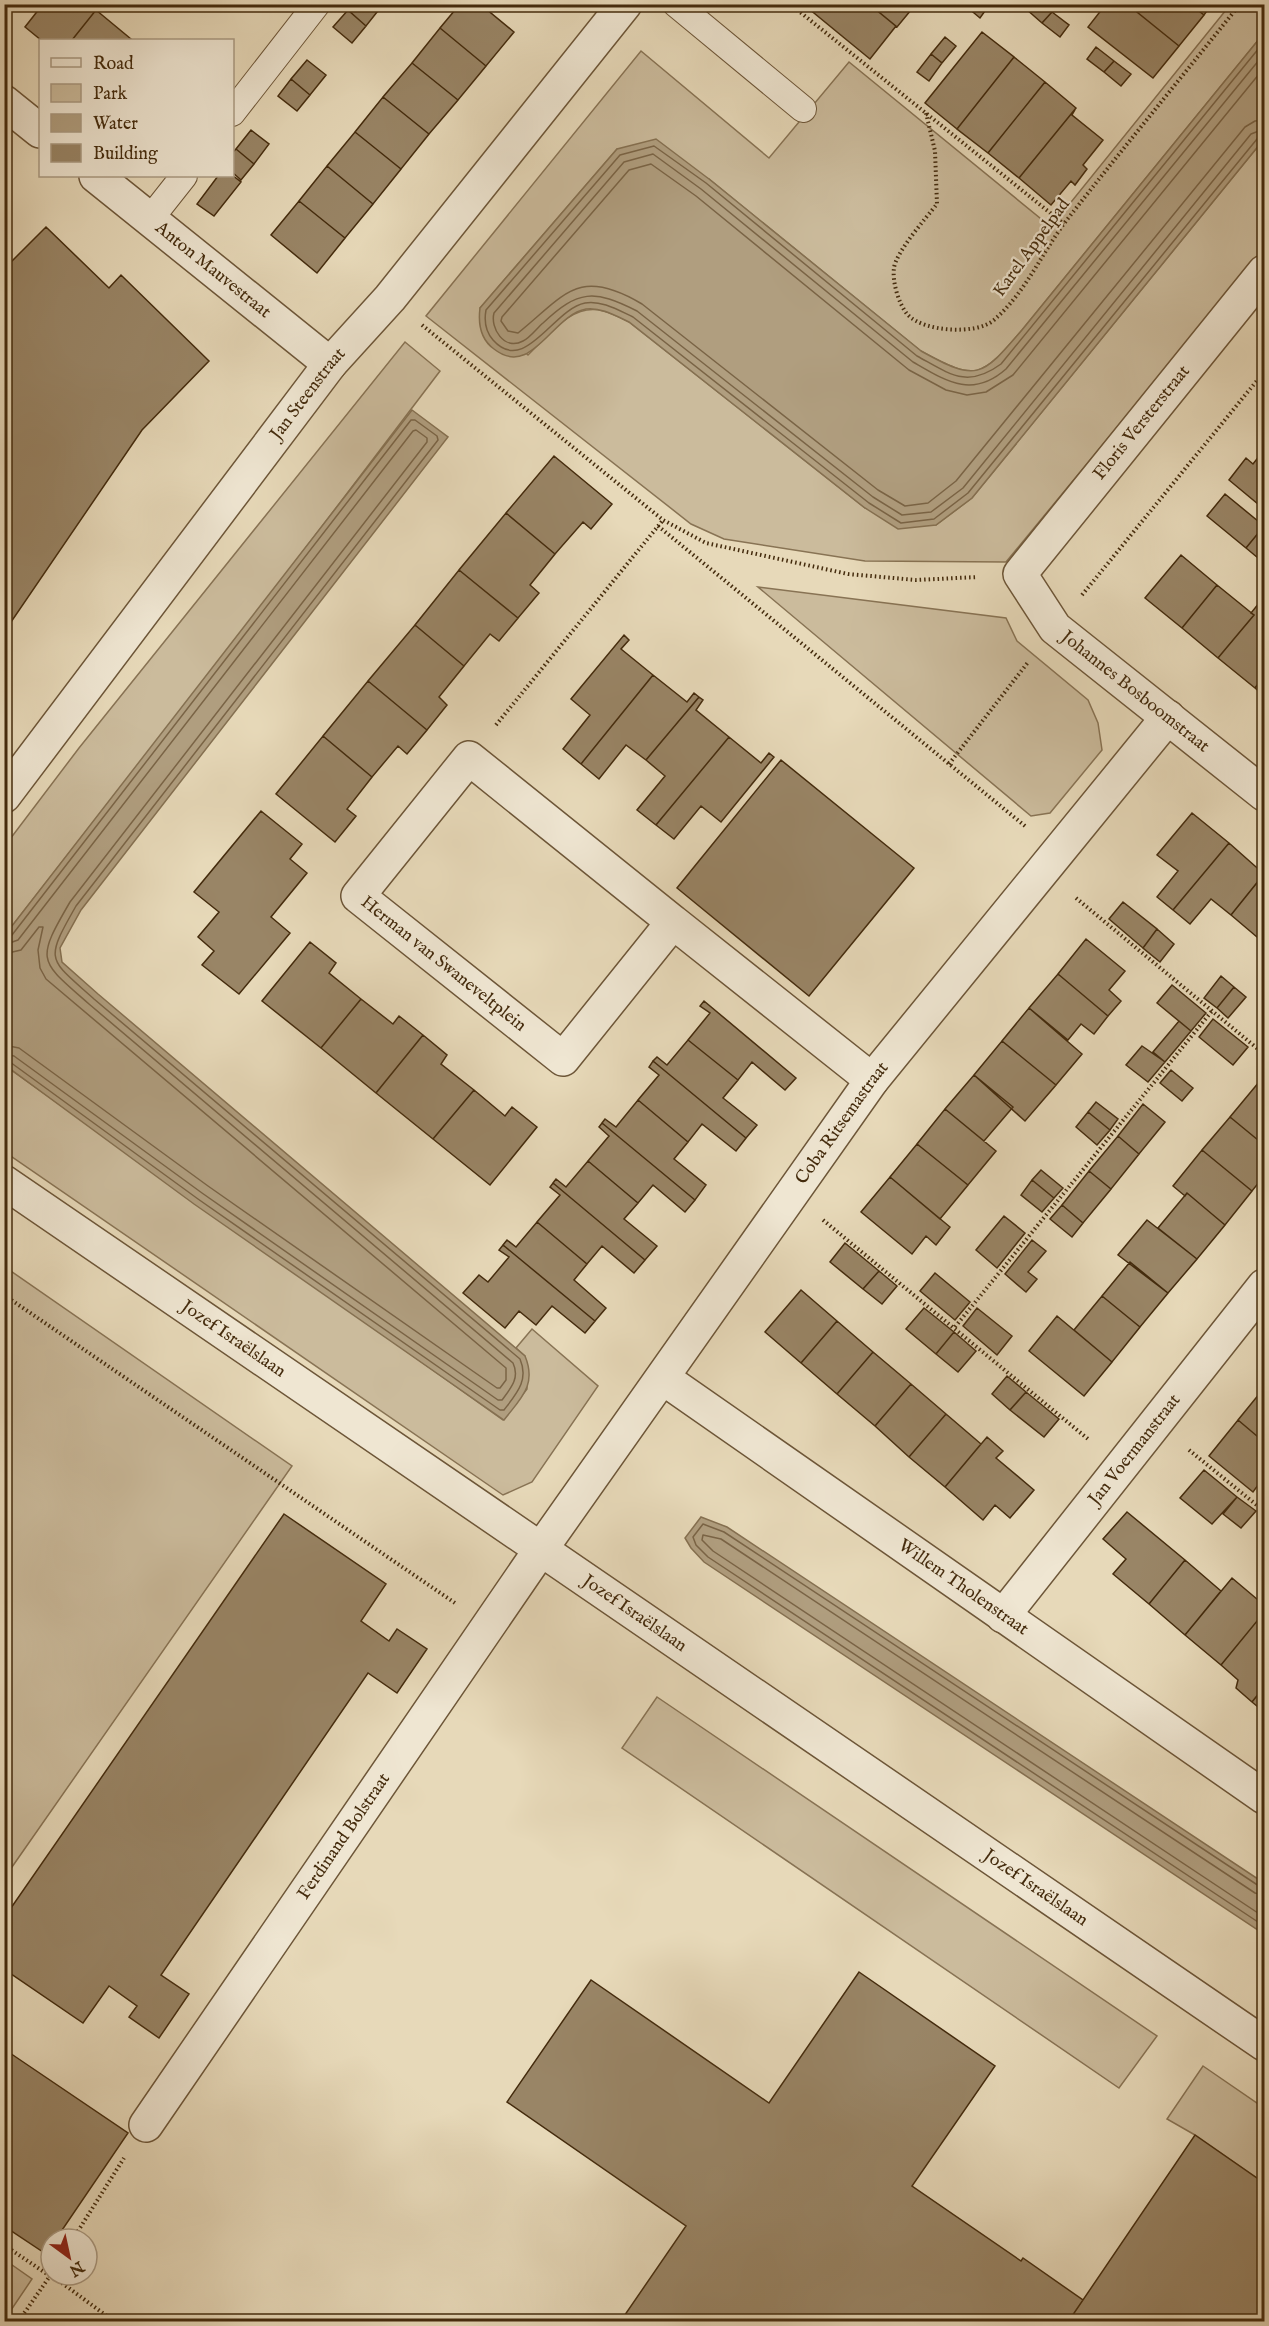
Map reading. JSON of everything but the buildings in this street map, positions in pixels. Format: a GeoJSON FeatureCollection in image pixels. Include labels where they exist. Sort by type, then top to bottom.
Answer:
{"type":"FeatureCollection","features":[{"type":"Feature","properties":{"kind":"street","name":"Jan Steenstraat"},"geometry":{"type":"LineString","coordinates":[[4,796],[330,364],[390,298],[625,4]]}},
{"type":"Feature","properties":{"kind":"street"},"geometry":{"type":"LineString","coordinates":[[4,102],[39,130]]}},
{"type":"Feature","properties":{"kind":"street","name":"Anton Mauvestraat"},"geometry":{"type":"LineString","coordinates":[[97,177],[330,364]]}},
{"type":"Feature","properties":{"kind":"street","name":"Floris Versterstraat"},"geometry":{"type":"LineString","coordinates":[[1020,574],[1264,272]]}},
{"type":"Feature","properties":{"kind":"street","name":"Johannes Bosboomstraat"},"geometry":{"type":"LineString","coordinates":[[1020,574],[1055,628],[1264,794]]}},
{"type":"Feature","properties":{"kind":"street","name":"Coba Ritsemastraat"},"geometry":{"type":"LineString","coordinates":[[541,1549],[872,1080],[1168,717]]}},
{"type":"Feature","properties":{"kind":"street"},"geometry":{"type":"LineString","coordinates":[[469,758],[872,1080]]}},
{"type":"Feature","properties":{"kind":"street","name":"Herman van Swaneveltplein"},"geometry":{"type":"LineString","coordinates":[[469,758],[358,896],[563,1059],[673,922]]}},
{"type":"Feature","properties":{"kind":"street","name":"Jozef Israëlslaan"},"geometry":{"type":"LineString","coordinates":[[4,1182],[1264,2044]]}},
{"type":"Feature","properties":{"kind":"street","name":"Jan Voermanstraat"},"geometry":{"type":"LineString","coordinates":[[1003,1616],[1264,1286]]}},
{"type":"Feature","properties":{"kind":"street","name":"Willem Tholenstraat"},"geometry":{"type":"LineString","coordinates":[[663,1378],[1264,1797]]}},
{"type":"Feature","properties":{"kind":"street","name":"Ferdinand Bolstraat"},"geometry":{"type":"LineString","coordinates":[[146,2125],[541,1549]]}},
{"type":"Feature","properties":{"kind":"lane"},"geometry":{"type":"LineString","coordinates":[[234,110],[317,4]]}},
{"type":"Feature","properties":{"kind":"lane"},"geometry":{"type":"LineString","coordinates":[[676,4],[803,109]]}},
{"type":"Feature","properties":{"kind":"lane"},"geometry":{"type":"LineString","coordinates":[[150,219],[183,177]]}},
{"type":"Feature","properties":{"kind":"path"},"geometry":{"type":"LineString","coordinates":[[790,4],[1064,224]]}},
{"type":"Feature","properties":{"kind":"path","name":"Karel Appelpad"},"geometry":{"type":"LineString","coordinates":[[926,113],[935,151],[937,204],[913,233],[894,267],[896,292],[909,316],[934,327],[963,330],[992,322],[1019,295],[1064,224],[1240,4]]}},
{"type":"Feature","properties":{"kind":"path"},"geometry":{"type":"LineString","coordinates":[[390,298],[663,520],[706,543],[848,574],[916,580],[1020,574]]}},
{"type":"Feature","properties":{"kind":"path"},"geometry":{"type":"LineString","coordinates":[[949,764],[1055,628],[1264,372]]}},
{"type":"Feature","properties":{"kind":"path"},"geometry":{"type":"LineString","coordinates":[[469,758],[663,520]]}},
{"type":"Feature","properties":{"kind":"path"},"geometry":{"type":"LineString","coordinates":[[658,526],[949,764],[1050,862],[1212,1011],[1264,1054]]}},
{"type":"Feature","properties":{"kind":"path"},"geometry":{"type":"LineString","coordinates":[[954,1327],[1212,1011]]}},
{"type":"Feature","properties":{"kind":"path"},"geometry":{"type":"LineString","coordinates":[[791,1194],[1121,1466]]}},
{"type":"Feature","properties":{"kind":"path"},"geometry":{"type":"LineString","coordinates":[[4,1295],[488,1626]]}},
{"type":"Feature","properties":{"kind":"path"},"geometry":{"type":"LineString","coordinates":[[1156,1423],[1264,1510]]}},
{"type":"Feature","properties":{"kind":"path"},"geometry":{"type":"LineString","coordinates":[[81,2227],[146,2125]]}},
{"type":"Feature","properties":{"kind":"path"},"geometry":{"type":"LineString","coordinates":[[4,2244],[39,2268]]}},
{"type":"Feature","properties":{"kind":"path"},"geometry":{"type":"LineString","coordinates":[[18,2322],[42,2287]]}},
{"type":"Feature","properties":{"kind":"path"},"geometry":{"type":"LineString","coordinates":[[67,2287],[115,2321]]}},
{"type":"Feature","properties":{"kind":"green space"},"geometry":{"type":"Polygon","coordinates":[[[1230,5],[1264,5],[1264,33],[1022,330],[987,366],[967,371],[955,368],[921,351],[709,179],[617,149],[480,308],[528,355],[561,322],[581,311],[603,311],[620,317],[865,508],[936,525],[972,498],[1264,139],[1264,249],[1006,562],[865,561],[724,539],[691,524],[426,316],[641,51],[769,158],[849,62],[1051,227],[1230,5]]]}},
{"type":"Feature","properties":{"kind":"green space"},"geometry":{"type":"Polygon","coordinates":[[[405,342],[440,371],[244,629],[5,935],[4,847],[79,748],[405,342]]]}},
{"type":"Feature","properties":{"kind":"green space"},"geometry":{"type":"Polygon","coordinates":[[[758,587],[1006,618],[1017,641],[1088,700],[1098,723],[1102,750],[1050,813],[1031,816],[758,587]]]}},
{"type":"Feature","properties":{"kind":"green space"},"geometry":{"type":"Polygon","coordinates":[[[4,1065],[503,1420],[527,1389],[525,1356],[516,1348],[532,1329],[598,1386],[532,1482],[503,1495],[5,1152],[4,1065]]]}},
{"type":"Feature","properties":{"kind":"green space"},"geometry":{"type":"Polygon","coordinates":[[[5,1267],[292,1466],[5,1877],[5,1267]]]}},
{"type":"Feature","properties":{"kind":"green space"},"geometry":{"type":"Polygon","coordinates":[[[657,1697],[1157,2036],[1119,2088],[622,1748],[657,1697]]]}},
{"type":"Feature","properties":{"kind":"green space"},"geometry":{"type":"Polygon","coordinates":[[[1203,2066],[1264,2108],[1264,2183],[1195,2135],[1167,2119],[1203,2066]]]}},
{"type":"Feature","properties":{"kind":"green space"},"geometry":{"type":"Polygon","coordinates":[[[5,2260],[32,2279],[5,2319],[5,2260]]]}},
{"type":"Feature","properties":{"kind":"water"},"geometry":{"type":"Polygon","coordinates":[[[1264,33],[1264,139],[972,498],[936,525],[898,529],[865,508],[629,322],[614,315],[592,309],[574,314],[531,351],[520,356],[507,356],[494,349],[483,336],[479,320],[480,308],[617,149],[656,139],[709,179],[921,351],[955,368],[967,371],[977,370],[997,358],[1022,330],[1264,33]]]}},
{"type":"Feature","properties":{"kind":"water"},"geometry":{"type":"Polygon","coordinates":[[[412,410],[448,437],[81,910],[60,948],[62,962],[98,994],[525,1356],[529,1375],[528,1383],[521,1398],[504,1420],[194,1204],[5,1065],[5,935],[412,410]]]}},
{"type":"Feature","properties":{"kind":"water"},"geometry":{"type":"Polygon","coordinates":[[[701,1517],[727,1527],[1264,1883],[1264,1934],[704,1562],[685,1538],[701,1517]]]}}]}
